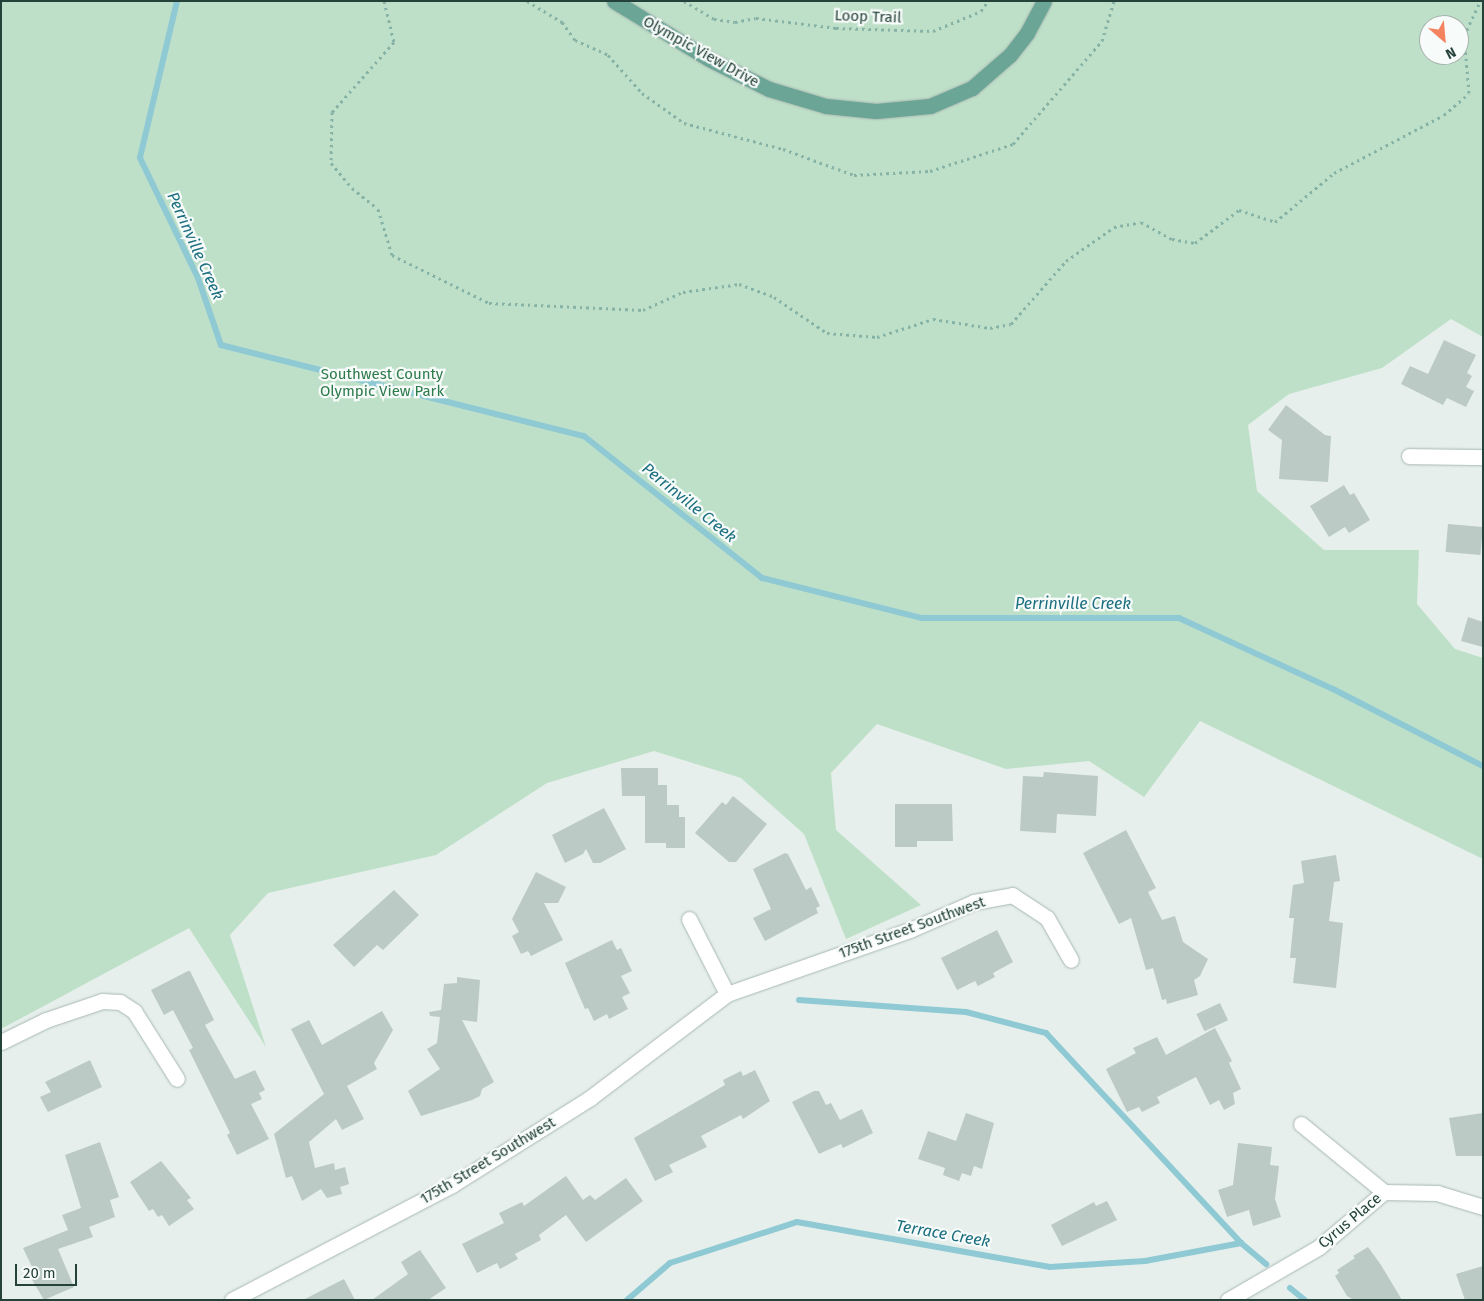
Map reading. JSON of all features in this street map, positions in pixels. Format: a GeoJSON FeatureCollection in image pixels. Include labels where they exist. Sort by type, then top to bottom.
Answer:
{"type":"FeatureCollection","features":[{"type":"Feature","properties":{"kind":"main road","name":"Olympic View Drive"},"geometry":{"type":"LineString","coordinates":[[614,1],[709,59],[769,88],[826,106],[876,111],[930,106],[972,88],[1010,55],[1027,33],[1044,1]]}},
{"type":"Feature","properties":{"kind":"street"},"geometry":{"type":"LineString","coordinates":[[1409,456],[1483,458]]}},
{"type":"Feature","properties":{"kind":"street","name":"175th Street Southwest"},"geometry":{"type":"LineString","coordinates":[[232,1300],[452,1185],[590,1098],[727,994],[910,930],[974,902],[1012,895],[1047,918],[1071,960]]}},
{"type":"Feature","properties":{"kind":"street"},"geometry":{"type":"LineString","coordinates":[[689,919],[727,994]]}},
{"type":"Feature","properties":{"kind":"street"},"geometry":{"type":"LineString","coordinates":[[1,1042],[46,1020],[102,1001],[120,1002],[134,1011],[177,1079]]}},
{"type":"Feature","properties":{"kind":"street"},"geometry":{"type":"LineString","coordinates":[[1301,1124],[1384,1192]]}},
{"type":"Feature","properties":{"kind":"street","name":"Cyrus Place"},"geometry":{"type":"LineString","coordinates":[[1228,1300],[1319,1247],[1384,1192],[1437,1193],[1483,1207]]}},
{"type":"Feature","properties":{"kind":"path"},"geometry":{"type":"LineString","coordinates":[[384,1],[394,42],[332,112],[331,162],[352,188],[378,209],[392,256],[489,303],[643,310],[683,292],[739,284],[774,297],[826,333],[877,337],[933,320],[990,328],[1011,324],[1066,261],[1114,227],[1140,222],[1172,239],[1195,243],[1240,210],[1276,222],[1334,173],[1444,115],[1469,93],[1464,36],[1479,3],[1483,5]]}},
{"type":"Feature","properties":{"kind":"path","name":"Loop Trail"},"geometry":{"type":"LineString","coordinates":[[684,1],[714,19],[734,22],[756,18],[836,28],[934,31],[981,12],[988,1]]}},
{"type":"Feature","properties":{"kind":"green space","name":"Southwest County Olympic View Park"},"geometry":{"type":"Polygon","coordinates":[[[1,1],[1483,1],[1483,337],[1451,319],[1382,368],[1289,394],[1248,425],[1257,491],[1324,550],[1419,550],[1417,604],[1455,649],[1483,658],[1483,859],[1200,721],[1144,797],[1089,761],[1006,769],[877,724],[831,773],[836,830],[921,905],[846,939],[804,834],[741,778],[654,751],[547,783],[436,855],[268,893],[230,935],[266,1047],[189,928],[1,1029],[1,1]]]}},
{"type":"Feature","properties":{"kind":"building"},"geometry":{"type":"Polygon","coordinates":[[[1444,340],[1476,355],[1467,373],[1472,376],[1466,387],[1474,391],[1466,407],[1447,398],[1443,405],[1401,384],[1410,366],[1428,374],[1444,340]]]}},
{"type":"Feature","properties":{"kind":"building"},"geometry":{"type":"Polygon","coordinates":[[[1286,405],[1325,435],[1331,436],[1328,482],[1279,479],[1282,440],[1268,430],[1286,405]]]}},
{"type":"Feature","properties":{"kind":"building"},"geometry":{"type":"Polygon","coordinates":[[[1344,485],[1350,495],[1354,493],[1370,520],[1349,533],[1345,527],[1329,537],[1310,506],[1344,485]]]}},
{"type":"Feature","properties":{"kind":"building"},"geometry":{"type":"Polygon","coordinates":[[[1448,524],[1483,527],[1480,555],[1446,552],[1448,524]]]}},
{"type":"Feature","properties":{"kind":"building"},"geometry":{"type":"Polygon","coordinates":[[[1468,617],[1483,622],[1483,647],[1461,641],[1468,617]]]}},
{"type":"Feature","properties":{"kind":"building"},"geometry":{"type":"Polygon","coordinates":[[[621,768],[658,768],[658,785],[667,785],[667,805],[679,805],[679,817],[685,817],[685,848],[666,848],[666,843],[645,843],[645,796],[622,796],[621,768]]]}},
{"type":"Feature","properties":{"kind":"building"},"geometry":{"type":"Polygon","coordinates":[[[1044,772],[1098,776],[1096,816],[1057,814],[1056,833],[1020,831],[1023,776],[1043,777],[1044,772]]]}},
{"type":"Feature","properties":{"kind":"building"},"geometry":{"type":"Polygon","coordinates":[[[733,796],[767,824],[736,862],[729,862],[695,833],[722,802],[726,805],[733,796]]]}},
{"type":"Feature","properties":{"kind":"building"},"geometry":{"type":"Polygon","coordinates":[[[895,804],[952,804],[953,841],[917,841],[917,847],[895,847],[895,804]]]}},
{"type":"Feature","properties":{"kind":"building"},"geometry":{"type":"Polygon","coordinates":[[[604,808],[626,849],[600,863],[593,863],[586,849],[583,854],[565,863],[552,835],[604,808]]]}},
{"type":"Feature","properties":{"kind":"building"},"geometry":{"type":"Polygon","coordinates":[[[1126,830],[1156,888],[1148,892],[1162,920],[1175,916],[1183,942],[1208,959],[1200,976],[1194,980],[1198,995],[1167,1004],[1166,999],[1162,1000],[1153,968],[1146,970],[1131,918],[1119,924],[1083,853],[1126,830]]]}},
{"type":"Feature","properties":{"kind":"building"},"geometry":{"type":"Polygon","coordinates":[[[785,853],[788,854],[806,890],[811,887],[820,906],[816,908],[818,913],[765,941],[753,918],[771,909],[753,869],[785,853]]]}},
{"type":"Feature","properties":{"kind":"building"},"geometry":{"type":"Polygon","coordinates":[[[1336,855],[1340,881],[1334,882],[1329,921],[1343,923],[1336,988],[1293,983],[1296,958],[1290,958],[1294,918],[1289,918],[1293,885],[1304,883],[1301,861],[1336,855]]]}},
{"type":"Feature","properties":{"kind":"building"},"geometry":{"type":"Polygon","coordinates":[[[536,872],[566,887],[558,903],[544,903],[563,940],[531,956],[528,951],[521,954],[512,936],[519,932],[512,919],[536,872]]]}},
{"type":"Feature","properties":{"kind":"building"},"geometry":{"type":"Polygon","coordinates":[[[394,890],[419,915],[383,950],[377,945],[354,967],[333,945],[394,890]]]}},
{"type":"Feature","properties":{"kind":"building"},"geometry":{"type":"Polygon","coordinates":[[[997,930],[1013,962],[993,973],[995,977],[978,986],[975,981],[957,990],[941,958],[997,930]]]}},
{"type":"Feature","properties":{"kind":"building"},"geometry":{"type":"Polygon","coordinates":[[[612,940],[617,950],[621,948],[632,971],[621,976],[630,993],[622,997],[628,1009],[609,1019],[607,1014],[594,1021],[588,1008],[585,1009],[565,963],[612,940]]]}},
{"type":"Feature","properties":{"kind":"building"},"geometry":{"type":"Polygon","coordinates":[[[190,971],[214,1020],[205,1025],[235,1079],[255,1070],[265,1090],[259,1093],[262,1099],[251,1104],[269,1139],[237,1155],[227,1135],[230,1133],[189,1050],[193,1048],[173,1010],[164,1015],[151,990],[190,971]]]}},
{"type":"Feature","properties":{"kind":"building"},"geometry":{"type":"Polygon","coordinates":[[[457,977],[480,980],[477,1022],[462,1020],[494,1082],[482,1089],[480,1096],[472,1100],[421,1116],[408,1091],[440,1069],[427,1049],[437,1043],[440,1017],[430,1016],[429,1012],[441,1010],[444,984],[457,983],[457,977]]]}},
{"type":"Feature","properties":{"kind":"building"},"geometry":{"type":"Polygon","coordinates":[[[1220,1003],[1228,1020],[1204,1031],[1196,1014],[1220,1003]]]}},
{"type":"Feature","properties":{"kind":"building"},"geometry":{"type":"Polygon","coordinates":[[[382,1011],[393,1030],[374,1063],[377,1069],[347,1086],[364,1119],[342,1130],[336,1119],[309,1142],[315,1168],[334,1163],[335,1170],[345,1167],[349,1184],[340,1187],[342,1194],[327,1198],[321,1189],[302,1201],[292,1176],[286,1178],[274,1134],[324,1094],[291,1029],[309,1020],[322,1045],[382,1011]]]}},
{"type":"Feature","properties":{"kind":"building"},"geometry":{"type":"Polygon","coordinates":[[[1215,1028],[1232,1061],[1229,1063],[1241,1089],[1233,1093],[1235,1104],[1224,1110],[1219,1100],[1210,1105],[1196,1077],[1157,1097],[1160,1103],[1142,1112],[1139,1107],[1127,1112],[1106,1069],[1136,1053],[1133,1048],[1157,1037],[1166,1055],[1215,1028]]]}},
{"type":"Feature","properties":{"kind":"building"},"geometry":{"type":"Polygon","coordinates":[[[90,1060],[102,1087],[48,1112],[40,1097],[51,1092],[45,1082],[90,1060]]]}},
{"type":"Feature","properties":{"kind":"building"},"geometry":{"type":"Polygon","coordinates":[[[755,1070],[770,1101],[743,1119],[741,1115],[701,1136],[707,1147],[669,1165],[673,1172],[655,1181],[634,1138],[725,1085],[723,1080],[741,1071],[743,1076],[755,1070]]]}},
{"type":"Feature","properties":{"kind":"building"},"geometry":{"type":"Polygon","coordinates":[[[814,1091],[819,1091],[826,1105],[831,1103],[840,1120],[862,1109],[873,1133],[843,1148],[841,1144],[819,1154],[792,1102],[814,1091]]]}},
{"type":"Feature","properties":{"kind":"building"},"geometry":{"type":"Polygon","coordinates":[[[966,1113],[994,1123],[982,1169],[974,1166],[971,1176],[962,1173],[959,1181],[943,1175],[945,1168],[918,1159],[928,1131],[956,1141],[966,1113]]]}},
{"type":"Feature","properties":{"kind":"building"},"geometry":{"type":"Polygon","coordinates":[[[1483,1113],[1483,1156],[1456,1156],[1449,1118],[1483,1113]]]}},
{"type":"Feature","properties":{"kind":"building"},"geometry":{"type":"Polygon","coordinates":[[[100,1142],[119,1197],[110,1200],[115,1217],[89,1227],[93,1237],[58,1249],[74,1287],[44,1300],[28,1273],[34,1271],[23,1248],[68,1230],[62,1215],[81,1208],[65,1155],[100,1142]]]}},
{"type":"Feature","properties":{"kind":"building"},"geometry":{"type":"Polygon","coordinates":[[[1238,1143],[1272,1147],[1270,1165],[1279,1166],[1275,1199],[1281,1217],[1253,1226],[1249,1210],[1227,1217],[1218,1190],[1233,1185],[1238,1143]]]}},
{"type":"Feature","properties":{"kind":"building"},"geometry":{"type":"Polygon","coordinates":[[[161,1161],[191,1198],[187,1200],[194,1209],[169,1226],[162,1215],[158,1217],[153,1209],[149,1211],[130,1182],[161,1161]]]}},
{"type":"Feature","properties":{"kind":"building"},"geometry":{"type":"Polygon","coordinates":[[[566,1176],[583,1200],[590,1195],[595,1200],[626,1178],[643,1201],[586,1242],[566,1215],[539,1235],[541,1240],[515,1254],[518,1259],[500,1269],[497,1263],[477,1273],[462,1244],[504,1223],[499,1213],[522,1202],[524,1206],[566,1176]]]}},
{"type":"Feature","properties":{"kind":"building"},"geometry":{"type":"Polygon","coordinates":[[[1107,1201],[1117,1220],[1062,1246],[1051,1225],[1094,1202],[1096,1206],[1107,1201]]]}},
{"type":"Feature","properties":{"kind":"building"},"geometry":{"type":"Polygon","coordinates":[[[1368,1247],[1402,1300],[1354,1300],[1347,1296],[1335,1276],[1339,1273],[1337,1270],[1355,1258],[1353,1256],[1368,1247]]]}},
{"type":"Feature","properties":{"kind":"building"},"geometry":{"type":"Polygon","coordinates":[[[420,1250],[446,1288],[428,1300],[372,1300],[408,1274],[401,1262],[420,1250]]]}},
{"type":"Feature","properties":{"kind":"building"},"geometry":{"type":"Polygon","coordinates":[[[1483,1266],[1483,1300],[1465,1300],[1456,1274],[1483,1266]]]}},
{"type":"Feature","properties":{"kind":"building"},"geometry":{"type":"Polygon","coordinates":[[[344,1279],[355,1300],[303,1300],[344,1279]]]}},
{"type":"Feature","properties":{"kind":"waterway","name":"Perrinville Creek"},"geometry":{"type":"LineString","coordinates":[[177,1],[140,158],[198,278],[221,345],[584,436],[762,578],[921,618],[1179,618],[1333,689],[1483,766]]}},
{"type":"Feature","properties":{"kind":"waterway"},"geometry":{"type":"LineString","coordinates":[[799,1000],[966,1012],[1046,1033],[1241,1243]]}},
{"type":"Feature","properties":{"kind":"waterway","name":"Terrace Creek"},"geometry":{"type":"LineString","coordinates":[[627,1300],[670,1263],[797,1222],[1050,1267],[1145,1261],[1241,1243],[1266,1264]]}},
{"type":"Feature","properties":{"kind":"waterway","name":"Terrace Creek"},"geometry":{"type":"LineString","coordinates":[[1290,1288],[1305,1300]]}}]}
